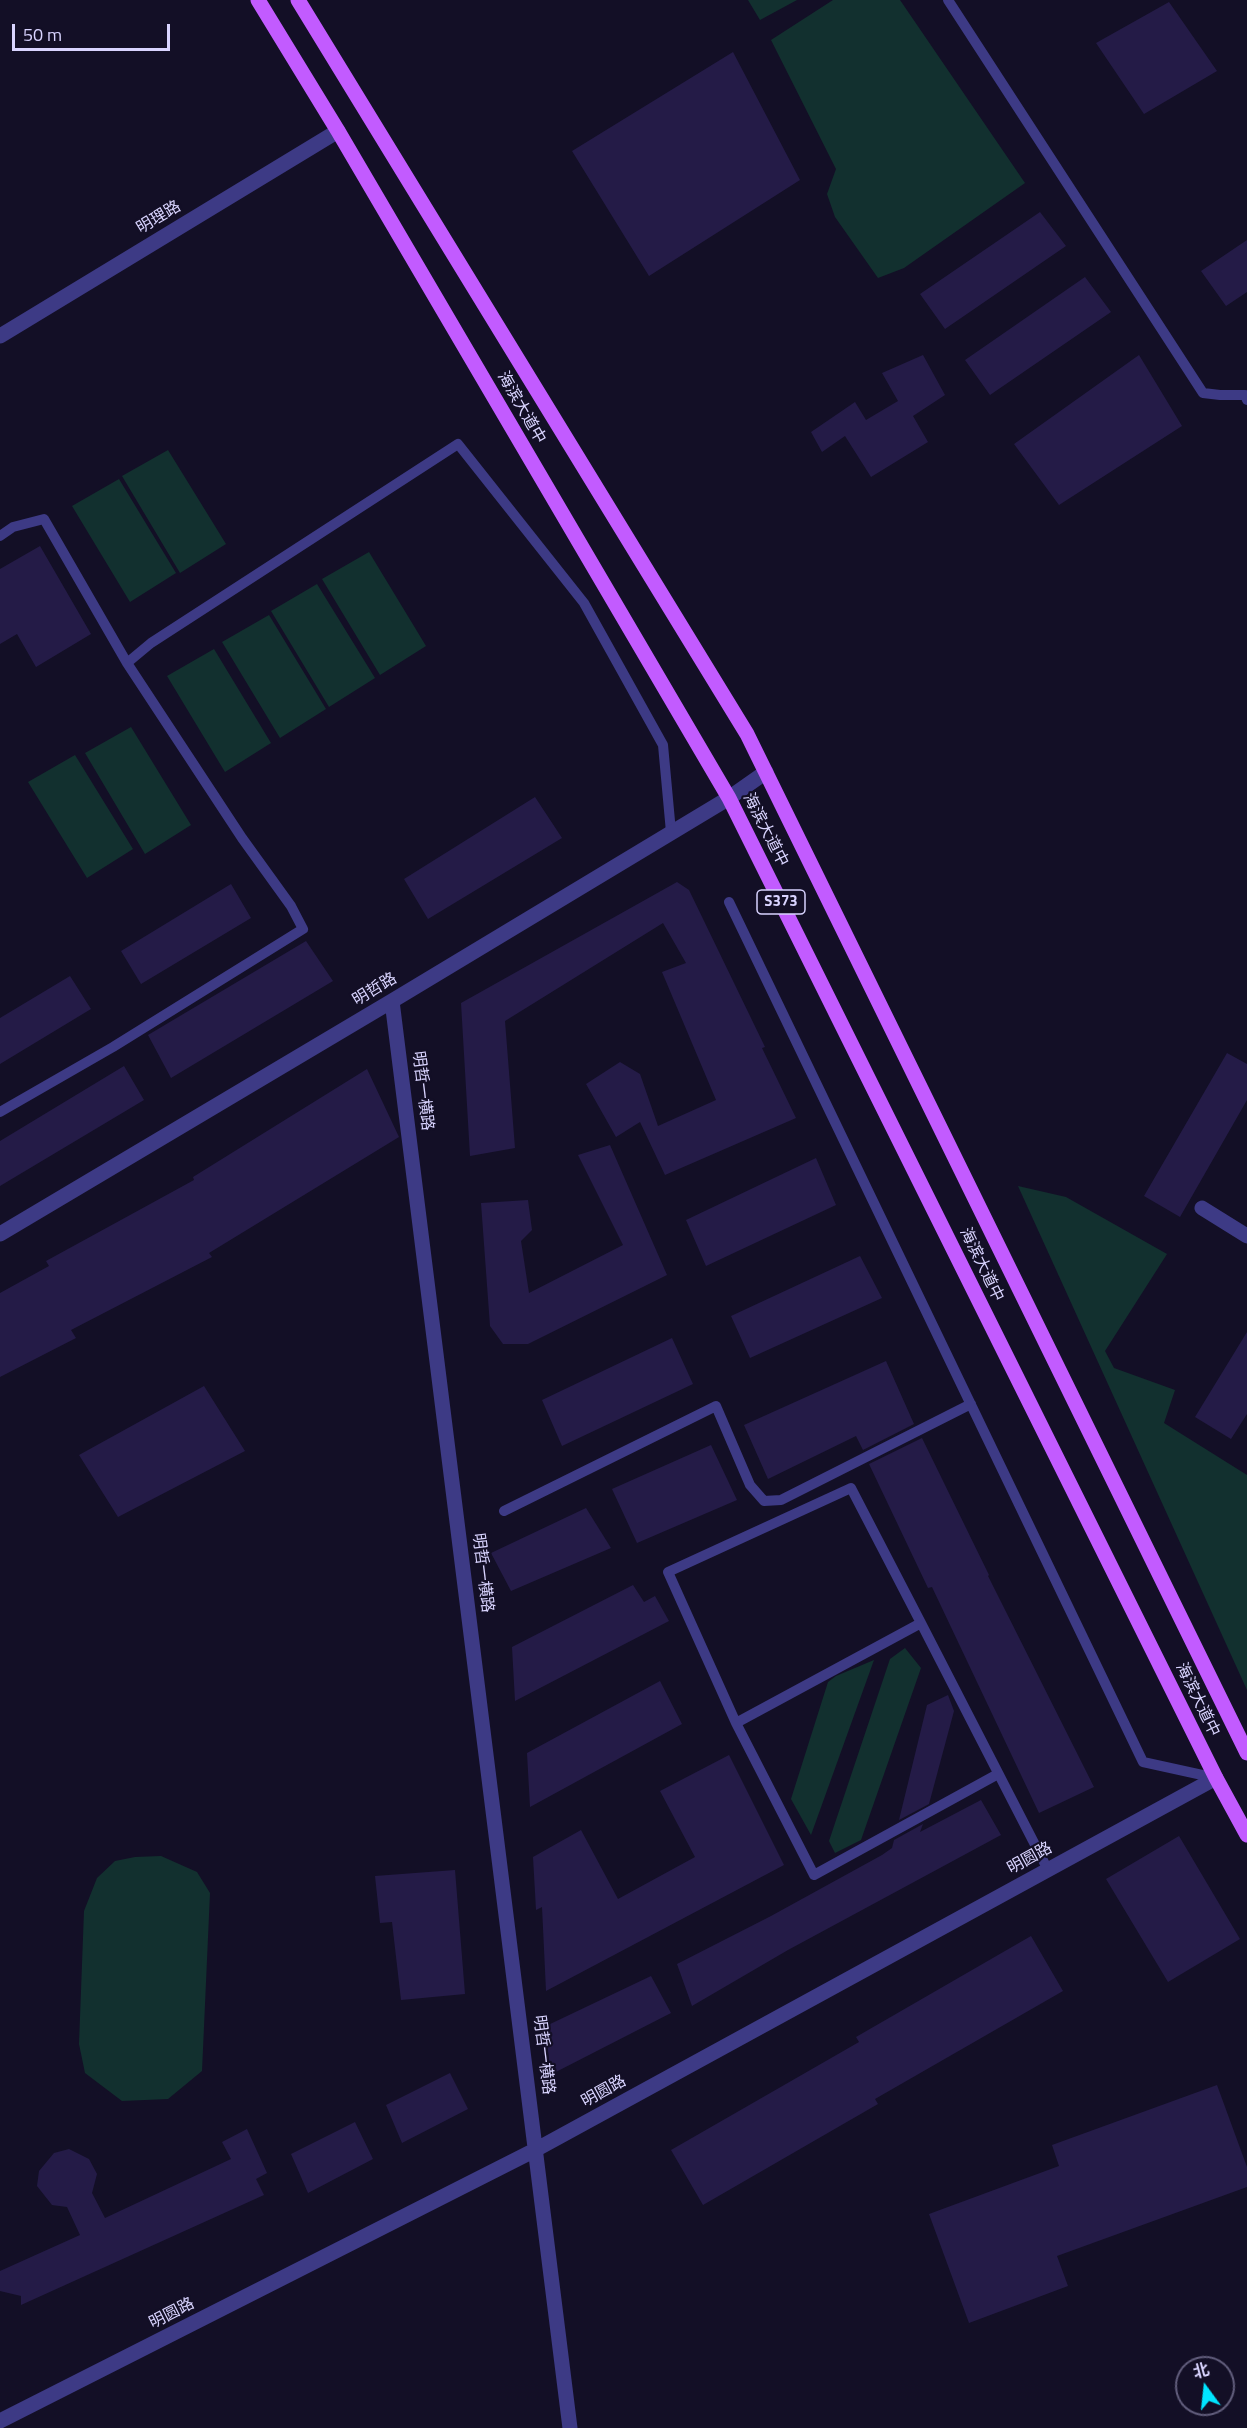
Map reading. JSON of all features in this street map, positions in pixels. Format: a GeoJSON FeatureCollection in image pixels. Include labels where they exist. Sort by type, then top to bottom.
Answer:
{"type":"FeatureCollection","features":[{"type":"Feature","properties":{"kind":"main road","name":"海滨大道中"},"geometry":{"type":"LineString","coordinates":[[258,0],[338,130],[729,798],[1216,1778],[1247,1835]]}},
{"type":"Feature","properties":{"kind":"main road","name":"海滨大道中"},"geometry":{"type":"LineString","coordinates":[[298,0],[747,734],[1247,1753]]}},
{"type":"Feature","properties":{"kind":"street","name":"明理路"},"geometry":{"type":"LineString","coordinates":[[0,336],[338,130]]}},
{"type":"Feature","properties":{"kind":"street","name":"明哲路"},"geometry":{"type":"LineString","coordinates":[[0,1234],[729,798],[766,772]]}},
{"type":"Feature","properties":{"kind":"street","name":"明哲一横路"},"geometry":{"type":"LineString","coordinates":[[392,1001],[570,2428]]}},
{"type":"Feature","properties":{"kind":"street"},"geometry":{"type":"LineString","coordinates":[[1202,1208],[1247,1236]]}},
{"type":"Feature","properties":{"kind":"street","name":"明圆路"},"geometry":{"type":"LineString","coordinates":[[0,2421],[537,2149],[1216,1778]]}},
{"type":"Feature","properties":{"kind":"lane"},"geometry":{"type":"LineString","coordinates":[[948,0],[1203,393],[1245,395],[1247,400]]}},
{"type":"Feature","properties":{"kind":"lane"},"geometry":{"type":"LineString","coordinates":[[127,663],[152,643],[458,444],[584,603],[663,745],[671,832]]}},
{"type":"Feature","properties":{"kind":"lane"},"geometry":{"type":"LineString","coordinates":[[0,536],[13,527],[44,519],[127,663],[242,838],[291,906],[303,929],[113,1047],[0,1112]]}},
{"type":"Feature","properties":{"kind":"lane"},"geometry":{"type":"LineString","coordinates":[[729,902],[1143,1762],[1216,1778]]}},
{"type":"Feature","properties":{"kind":"lane"},"geometry":{"type":"LineString","coordinates":[[504,1511],[716,1406],[750,1485],[764,1501],[781,1500],[971,1404]]}},
{"type":"Feature","properties":{"kind":"lane"},"geometry":{"type":"LineString","coordinates":[[998,1774],[814,1875],[736,1723],[668,1572],[851,1488],[1048,1870]]}},
{"type":"Feature","properties":{"kind":"lane"},"geometry":{"type":"LineString","coordinates":[[736,1723],[921,1623]]}},
{"type":"Feature","properties":{"kind":"green space"},"geometry":{"type":"Polygon","coordinates":[[[748,0],[797,0],[760,20],[748,0]]]}},
{"type":"Feature","properties":{"kind":"green space"},"geometry":{"type":"Polygon","coordinates":[[[833,0],[900,0],[1025,183],[904,268],[878,278],[835,217],[827,194],[836,169],[771,40],[833,0]]]}},
{"type":"Feature","properties":{"kind":"green space"},"geometry":{"type":"Polygon","coordinates":[[[168,450],[226,544],[180,573],[122,476],[168,450]]]}},
{"type":"Feature","properties":{"kind":"green space"},"geometry":{"type":"Polygon","coordinates":[[[119,479],[176,573],[130,602],[72,506],[119,479]]]}},
{"type":"Feature","properties":{"kind":"green space"},"geometry":{"type":"Polygon","coordinates":[[[369,552],[426,646],[380,675],[322,579],[369,552]]]}},
{"type":"Feature","properties":{"kind":"green space"},"geometry":{"type":"Polygon","coordinates":[[[317,584],[375,678],[329,707],[271,611],[317,584]]]}},
{"type":"Feature","properties":{"kind":"green space"},"geometry":{"type":"Polygon","coordinates":[[[269,615],[326,709],[280,738],[222,642],[269,615]]]}},
{"type":"Feature","properties":{"kind":"green space"},"geometry":{"type":"Polygon","coordinates":[[[214,649],[271,743],[225,772],[167,676],[214,649]]]}},
{"type":"Feature","properties":{"kind":"green space"},"geometry":{"type":"Polygon","coordinates":[[[131,727],[191,825],[145,854],[85,753],[131,727]]]}},
{"type":"Feature","properties":{"kind":"green space"},"geometry":{"type":"Polygon","coordinates":[[[75,755],[133,849],[87,878],[28,782],[75,755]]]}},
{"type":"Feature","properties":{"kind":"green space"},"geometry":{"type":"Polygon","coordinates":[[[1018,1186],[1066,1197],[1167,1254],[1105,1351],[1114,1368],[1175,1390],[1164,1423],[1247,1475],[1247,1690],[1018,1186]]]}},
{"type":"Feature","properties":{"kind":"green space"},"geometry":{"type":"Polygon","coordinates":[[[905,1648],[921,1668],[861,1840],[835,1853],[829,1841],[890,1659],[905,1648]]]}},
{"type":"Feature","properties":{"kind":"green space"},"geometry":{"type":"Polygon","coordinates":[[[874,1660],[811,1835],[791,1799],[828,1682],[836,1676],[874,1660]]]}},
{"type":"Feature","properties":{"kind":"green space"},"geometry":{"type":"Polygon","coordinates":[[[161,1856],[197,1872],[210,1893],[202,2071],[168,2099],[122,2101],[85,2073],[79,2044],[84,1911],[97,1878],[115,1861],[135,1857],[161,1856]]]}},
{"type":"Feature","properties":{"kind":"building"},"geometry":{"type":"Polygon","coordinates":[[[1169,2],[1217,71],[1144,114],[1096,43],[1169,2]]]}},
{"type":"Feature","properties":{"kind":"building"},"geometry":{"type":"Polygon","coordinates":[[[733,52],[800,180],[649,276],[572,151],[733,52]]]}},
{"type":"Feature","properties":{"kind":"building"},"geometry":{"type":"Polygon","coordinates":[[[1040,212],[1066,246],[945,329],[920,294],[1040,212]]]}},
{"type":"Feature","properties":{"kind":"building"},"geometry":{"type":"Polygon","coordinates":[[[1247,240],[1247,292],[1226,306],[1201,271],[1247,240]]]}},
{"type":"Feature","properties":{"kind":"building"},"geometry":{"type":"Polygon","coordinates":[[[1085,277],[1111,312],[990,395],[965,360],[1085,277]]]}},
{"type":"Feature","properties":{"kind":"building"},"geometry":{"type":"Polygon","coordinates":[[[923,355],[945,395],[913,416],[928,442],[871,477],[845,436],[822,452],[811,432],[855,402],[866,420],[898,401],[882,373],[923,355]]]}},
{"type":"Feature","properties":{"kind":"building"},"geometry":{"type":"Polygon","coordinates":[[[1139,355],[1182,426],[1059,505],[1014,444],[1139,355]]]}},
{"type":"Feature","properties":{"kind":"building"},"geometry":{"type":"Polygon","coordinates":[[[40,546],[91,634],[36,667],[17,634],[0,644],[0,569],[40,546]]]}},
{"type":"Feature","properties":{"kind":"building"},"geometry":{"type":"Polygon","coordinates":[[[535,797],[562,838],[428,919],[404,879],[535,797]]]}},
{"type":"Feature","properties":{"kind":"building"},"geometry":{"type":"Polygon","coordinates":[[[677,882],[689,890],[765,1047],[762,1048],[796,1118],[665,1175],[640,1122],[616,1137],[586,1084],[620,1062],[640,1074],[658,1126],[716,1100],[662,972],[686,963],[663,923],[505,1021],[515,1148],[470,1156],[461,1003],[677,882]]]}},
{"type":"Feature","properties":{"kind":"building"},"geometry":{"type":"Polygon","coordinates":[[[231,884],[251,918],[141,984],[121,951],[231,884]]]}},
{"type":"Feature","properties":{"kind":"building"},"geometry":{"type":"Polygon","coordinates":[[[306,941],[333,981],[171,1078],[148,1035],[306,941]]]}},
{"type":"Feature","properties":{"kind":"building"},"geometry":{"type":"Polygon","coordinates":[[[70,976],[91,1009],[0,1064],[0,1018],[70,976]]]}},
{"type":"Feature","properties":{"kind":"building"},"geometry":{"type":"Polygon","coordinates":[[[1227,1053],[1247,1064],[1247,1100],[1180,1217],[1144,1196],[1227,1053]]]}},
{"type":"Feature","properties":{"kind":"building"},"geometry":{"type":"Polygon","coordinates":[[[124,1066],[144,1100],[0,1186],[0,1141],[124,1066]]]}},
{"type":"Feature","properties":{"kind":"building"},"geometry":{"type":"Polygon","coordinates":[[[367,1069],[399,1137],[209,1253],[212,1257],[71,1330],[76,1338],[0,1377],[0,1293],[49,1266],[46,1261],[194,1180],[193,1177],[367,1069]]]}},
{"type":"Feature","properties":{"kind":"building"},"geometry":{"type":"Polygon","coordinates":[[[610,1145],[667,1275],[528,1344],[503,1344],[490,1326],[481,1203],[528,1200],[532,1230],[521,1241],[529,1293],[623,1245],[578,1155],[610,1145]]]}},
{"type":"Feature","properties":{"kind":"building"},"geometry":{"type":"Polygon","coordinates":[[[816,1158],[836,1205],[706,1266],[686,1220],[816,1158]]]}},
{"type":"Feature","properties":{"kind":"building"},"geometry":{"type":"Polygon","coordinates":[[[860,1256],[882,1298],[750,1358],[731,1316],[860,1256]]]}},
{"type":"Feature","properties":{"kind":"building"},"geometry":{"type":"Polygon","coordinates":[[[1247,1332],[1247,1414],[1231,1439],[1195,1417],[1247,1332]]]}},
{"type":"Feature","properties":{"kind":"building"},"geometry":{"type":"Polygon","coordinates":[[[672,1338],[693,1384],[562,1446],[542,1400],[672,1338]]]}},
{"type":"Feature","properties":{"kind":"building"},"geometry":{"type":"Polygon","coordinates":[[[886,1361],[914,1424],[863,1450],[856,1436],[768,1479],[744,1425],[886,1361]]]}},
{"type":"Feature","properties":{"kind":"building"},"geometry":{"type":"Polygon","coordinates":[[[204,1386],[245,1451],[118,1517],[79,1455],[204,1386]]]}},
{"type":"Feature","properties":{"kind":"building"},"geometry":{"type":"Polygon","coordinates":[[[922,1438],[988,1576],[1094,1787],[1039,1813],[932,1587],[928,1588],[869,1464],[922,1438]]]}},
{"type":"Feature","properties":{"kind":"building"},"geometry":{"type":"Polygon","coordinates":[[[711,1445],[737,1500],[637,1543],[612,1489],[711,1445]]]}},
{"type":"Feature","properties":{"kind":"building"},"geometry":{"type":"Polygon","coordinates":[[[586,1508],[611,1548],[511,1591],[491,1553],[586,1508]]]}},
{"type":"Feature","properties":{"kind":"building"},"geometry":{"type":"Polygon","coordinates":[[[633,1585],[644,1602],[655,1596],[669,1621],[515,1701],[512,1647],[633,1585]]]}},
{"type":"Feature","properties":{"kind":"building"},"geometry":{"type":"Polygon","coordinates":[[[660,1681],[682,1724],[530,1807],[527,1753],[660,1681]]]}},
{"type":"Feature","properties":{"kind":"building"},"geometry":{"type":"Polygon","coordinates":[[[948,1695],[954,1711],[929,1804],[899,1820],[927,1705],[948,1695]]]}},
{"type":"Feature","properties":{"kind":"building"},"geometry":{"type":"Polygon","coordinates":[[[729,1755],[784,1865],[546,1991],[542,1907],[536,1910],[533,1857],[581,1830],[618,1899],[695,1857],[660,1791],[729,1755]]]}},
{"type":"Feature","properties":{"kind":"building"},"geometry":{"type":"Polygon","coordinates":[[[981,1800],[1001,1835],[788,1950],[692,2006],[677,1964],[882,1855],[892,1848],[894,1840],[923,1824],[920,1832],[981,1800]]]}},
{"type":"Feature","properties":{"kind":"building"},"geometry":{"type":"Polygon","coordinates":[[[1179,1836],[1240,1939],[1168,1982],[1106,1879],[1179,1836]]]}},
{"type":"Feature","properties":{"kind":"building"},"geometry":{"type":"Polygon","coordinates":[[[455,1870],[465,1994],[401,2000],[392,1922],[380,1923],[375,1876],[455,1870]]]}},
{"type":"Feature","properties":{"kind":"building"},"geometry":{"type":"Polygon","coordinates":[[[1031,1936],[1063,1991],[875,2099],[878,2104],[703,2205],[671,2150],[859,2042],[856,2037],[1031,1936]]]}},
{"type":"Feature","properties":{"kind":"building"},"geometry":{"type":"Polygon","coordinates":[[[651,1976],[671,2013],[550,2075],[546,2026],[651,1976]]]}},
{"type":"Feature","properties":{"kind":"building"},"geometry":{"type":"Polygon","coordinates":[[[450,2073],[468,2109],[402,2143],[386,2105],[450,2073]]]}},
{"type":"Feature","properties":{"kind":"building"},"geometry":{"type":"Polygon","coordinates":[[[1217,2085],[1247,2167],[1247,2187],[1057,2256],[1068,2286],[969,2323],[929,2214],[1059,2166],[1052,2145],[1217,2085]]]}},
{"type":"Feature","properties":{"kind":"building"},"geometry":{"type":"Polygon","coordinates":[[[355,2122],[373,2159],[308,2193],[291,2154],[355,2122]]]}},
{"type":"Feature","properties":{"kind":"building"},"geometry":{"type":"Polygon","coordinates":[[[247,2129],[267,2173],[256,2179],[264,2195],[21,2305],[21,2296],[0,2291],[0,2271],[80,2235],[67,2207],[52,2205],[37,2186],[39,2171],[54,2153],[69,2149],[89,2159],[97,2174],[92,2193],[105,2218],[231,2159],[222,2142],[247,2129]]]}}]}
